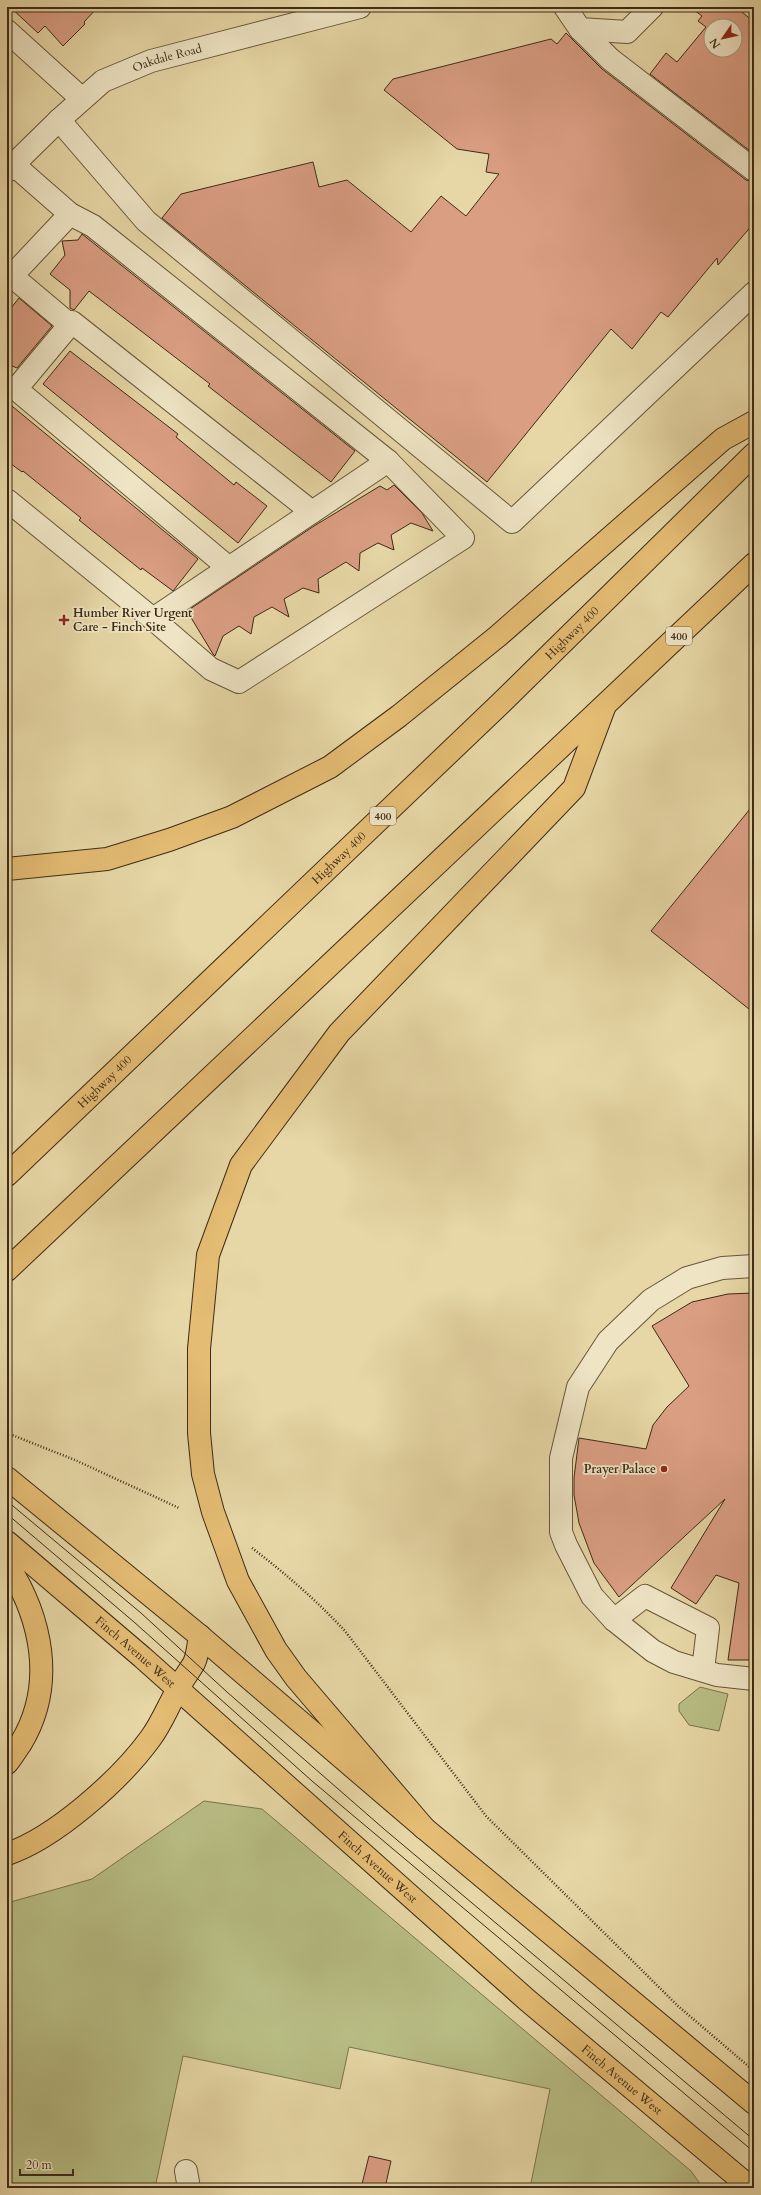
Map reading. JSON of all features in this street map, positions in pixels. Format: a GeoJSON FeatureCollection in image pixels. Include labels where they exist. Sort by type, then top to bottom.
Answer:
{"type":"FeatureCollection","features":[{"type":"Feature","properties":{"kind":"main road"},"geometry":{"type":"LineString","coordinates":[[7,869],[107,859],[169,840],[232,817],[330,767],[399,716],[498,636],[723,439],[754,422]]}},
{"type":"Feature","properties":{"kind":"main road","name":"Highway 400"},"geometry":{"type":"LineString","coordinates":[[7,1175],[501,703],[754,454]]}},
{"type":"Feature","properties":{"kind":"main road","name":"400"},"geometry":{"type":"LineString","coordinates":[[7,1270],[604,708],[754,564]]}},
{"type":"Feature","properties":{"kind":"main road"},"geometry":{"type":"LineString","coordinates":[[424,1828],[296,1678],[276,1650],[238,1581],[213,1512],[203,1474],[199,1433],[199,1349],[208,1255],[241,1165],[339,1033],[574,788],[604,708]]}},
{"type":"Feature","properties":{"kind":"main road"},"geometry":{"type":"LineString","coordinates":[[7,1478],[200,1636],[424,1828],[754,2103]]}},
{"type":"Feature","properties":{"kind":"main road","name":"Finch Avenue West"},"geometry":{"type":"LineString","coordinates":[[7,1542],[177,1689],[527,2000],[751,2188]]}},
{"type":"Feature","properties":{"kind":"main road"},"geometry":{"type":"LineString","coordinates":[[7,1564],[18,1582],[34,1617],[40,1641],[42,1672],[38,1703],[28,1731],[7,1763]]}},
{"type":"Feature","properties":{"kind":"main road"},"geometry":{"type":"LineString","coordinates":[[7,1854],[17,1850],[55,1828],[92,1799],[150,1740],[165,1716],[177,1689],[194,1663],[200,1636]]}},
{"type":"Feature","properties":{"kind":"street","name":"Oakdale Road"},"geometry":{"type":"LineString","coordinates":[[10,168],[59,120],[103,81],[151,61],[358,7]]}},
{"type":"Feature","properties":{"kind":"street"},"geometry":{"type":"LineString","coordinates":[[566,7],[580,29],[610,59],[754,170]]}},
{"type":"Feature","properties":{"kind":"street"},"geometry":{"type":"LineString","coordinates":[[580,29],[627,32],[652,7]]}},
{"type":"Feature","properties":{"kind":"street"},"geometry":{"type":"LineString","coordinates":[[7,31],[82,99]]}},
{"type":"Feature","properties":{"kind":"street"},"geometry":{"type":"LineString","coordinates":[[59,120],[146,221],[512,522],[754,293]]}},
{"type":"Feature","properties":{"kind":"street"},"geometry":{"type":"LineString","coordinates":[[7,500],[154,619],[210,669],[239,682],[463,538],[388,461],[94,226],[70,214],[10,168]]}},
{"type":"Feature","properties":{"kind":"street"},"geometry":{"type":"LineString","coordinates":[[70,214],[8,276],[70,325]]}},
{"type":"Feature","properties":{"kind":"street"},"geometry":{"type":"LineString","coordinates":[[229,568],[16,389],[72,322],[312,512]]}},
{"type":"Feature","properties":{"kind":"street"},"geometry":{"type":"LineString","coordinates":[[154,619],[388,461]]}},
{"type":"Feature","properties":{"kind":"street"},"geometry":{"type":"LineString","coordinates":[[754,1266],[722,1268],[687,1278],[651,1300],[608,1341],[578,1387],[561,1458],[561,1532],[592,1596],[614,1620],[654,1650],[674,1662],[717,1675],[754,1679]]}},
{"type":"Feature","properties":{"kind":"street"},"geometry":{"type":"LineString","coordinates":[[614,1620],[645,1596],[708,1628],[703,1670]]}},
{"type":"Feature","properties":{"kind":"path"},"geometry":{"type":"LineString","coordinates":[[7,1434],[75,1460],[179,1508]]}},
{"type":"Feature","properties":{"kind":"path"},"geometry":{"type":"LineString","coordinates":[[252,1548],[285,1574],[322,1607],[345,1631],[486,1816],[678,2006],[754,2071]]}},
{"type":"Feature","properties":{"kind":"green space"},"geometry":{"type":"Polygon","coordinates":[[[700,1687],[728,1694],[719,1731],[689,1725],[679,1711],[679,1704],[700,1687]]]}},
{"type":"Feature","properties":{"kind":"green space"},"geometry":{"type":"Polygon","coordinates":[[[204,1801],[262,1809],[691,2171],[703,2188],[530,2188],[550,2089],[349,2047],[340,2089],[183,2056],[155,2188],[7,2188],[7,1903],[92,1879],[204,1801]]]}},
{"type":"Feature","properties":{"kind":"building"},"geometry":{"type":"Polygon","coordinates":[[[10,7],[98,7],[84,22],[85,24],[63,46],[45,26],[38,33],[10,7]]]}},
{"type":"Feature","properties":{"kind":"building"},"geometry":{"type":"Polygon","coordinates":[[[690,7],[736,7],[754,22],[754,154],[650,74],[666,53],[677,62],[703,31],[703,58],[743,58],[743,18],[703,18],[703,25],[698,21],[702,16],[690,7]]]}},
{"type":"Feature","properties":{"kind":"building"},"geometry":{"type":"Polygon","coordinates":[[[566,33],[602,69],[746,180],[754,182],[754,223],[718,265],[717,258],[668,317],[661,312],[632,349],[611,329],[487,482],[162,218],[181,194],[313,162],[319,187],[347,180],[411,232],[441,196],[466,216],[499,174],[486,172],[489,154],[457,149],[384,90],[393,79],[551,39],[557,44],[566,33]]]}},
{"type":"Feature","properties":{"kind":"building"},"geometry":{"type":"Polygon","coordinates":[[[82,234],[355,451],[331,482],[208,386],[210,384],[89,291],[74,310],[70,308],[70,290],[50,274],[65,255],[62,241],[78,240],[82,234]]]}},
{"type":"Feature","properties":{"kind":"building"},"geometry":{"type":"Polygon","coordinates":[[[19,298],[52,326],[17,368],[7,364],[7,313],[19,298]]]}},
{"type":"Feature","properties":{"kind":"building"},"geometry":{"type":"Polygon","coordinates":[[[70,351],[178,434],[176,437],[234,485],[236,482],[267,506],[238,543],[43,384],[70,351]]]}},
{"type":"Feature","properties":{"kind":"building"},"geometry":{"type":"Polygon","coordinates":[[[7,402],[198,559],[173,591],[142,568],[141,570],[79,520],[81,518],[23,471],[22,472],[7,461],[7,402]]]}},
{"type":"Feature","properties":{"kind":"building"},"geometry":{"type":"Polygon","coordinates":[[[394,485],[422,513],[433,531],[411,523],[391,535],[394,550],[378,543],[360,553],[359,571],[346,562],[318,579],[319,593],[303,588],[284,599],[289,617],[272,607],[254,617],[251,634],[239,626],[223,636],[215,656],[213,654],[187,611],[314,526],[380,486],[387,490],[394,485]]]}},
{"type":"Feature","properties":{"kind":"building"},"geometry":{"type":"Polygon","coordinates":[[[754,804],[754,1013],[651,931],[754,804]]]}},
{"type":"Feature","properties":{"kind":"building","name":"Prayer Palace"},"geometry":{"type":"Polygon","coordinates":[[[754,1293],[754,1660],[728,1660],[739,1583],[716,1575],[696,1604],[671,1588],[725,1499],[619,1597],[594,1563],[579,1523],[574,1495],[574,1478],[579,1438],[646,1449],[653,1425],[667,1407],[689,1386],[652,1326],[692,1302],[728,1294],[754,1293]]]}},
{"type":"Feature","properties":{"kind":"building"},"geometry":{"type":"Polygon","coordinates":[[[369,2156],[391,2161],[385,2188],[361,2188],[369,2156]]]}},
{"type":"Feature","properties":{"kind":"tram line"},"geometry":{"type":"LineString","coordinates":[[7,1501],[141,1613],[227,1692],[384,1829],[754,2140]]}},
{"type":"Feature","properties":{"kind":"tram line"},"geometry":{"type":"LineString","coordinates":[[7,1514],[134,1622],[312,1781],[754,2152]]}},
{"type":"Feature","properties":{"kind":"place","name":"Humber River Urgent Care - Finch Site"},"geometry":{"type":"Point","coordinates":[64,620]}},
{"type":"Feature","properties":{"kind":"place","name":"Prayer Palace"},"geometry":{"type":"Point","coordinates":[664,1469]}}]}
